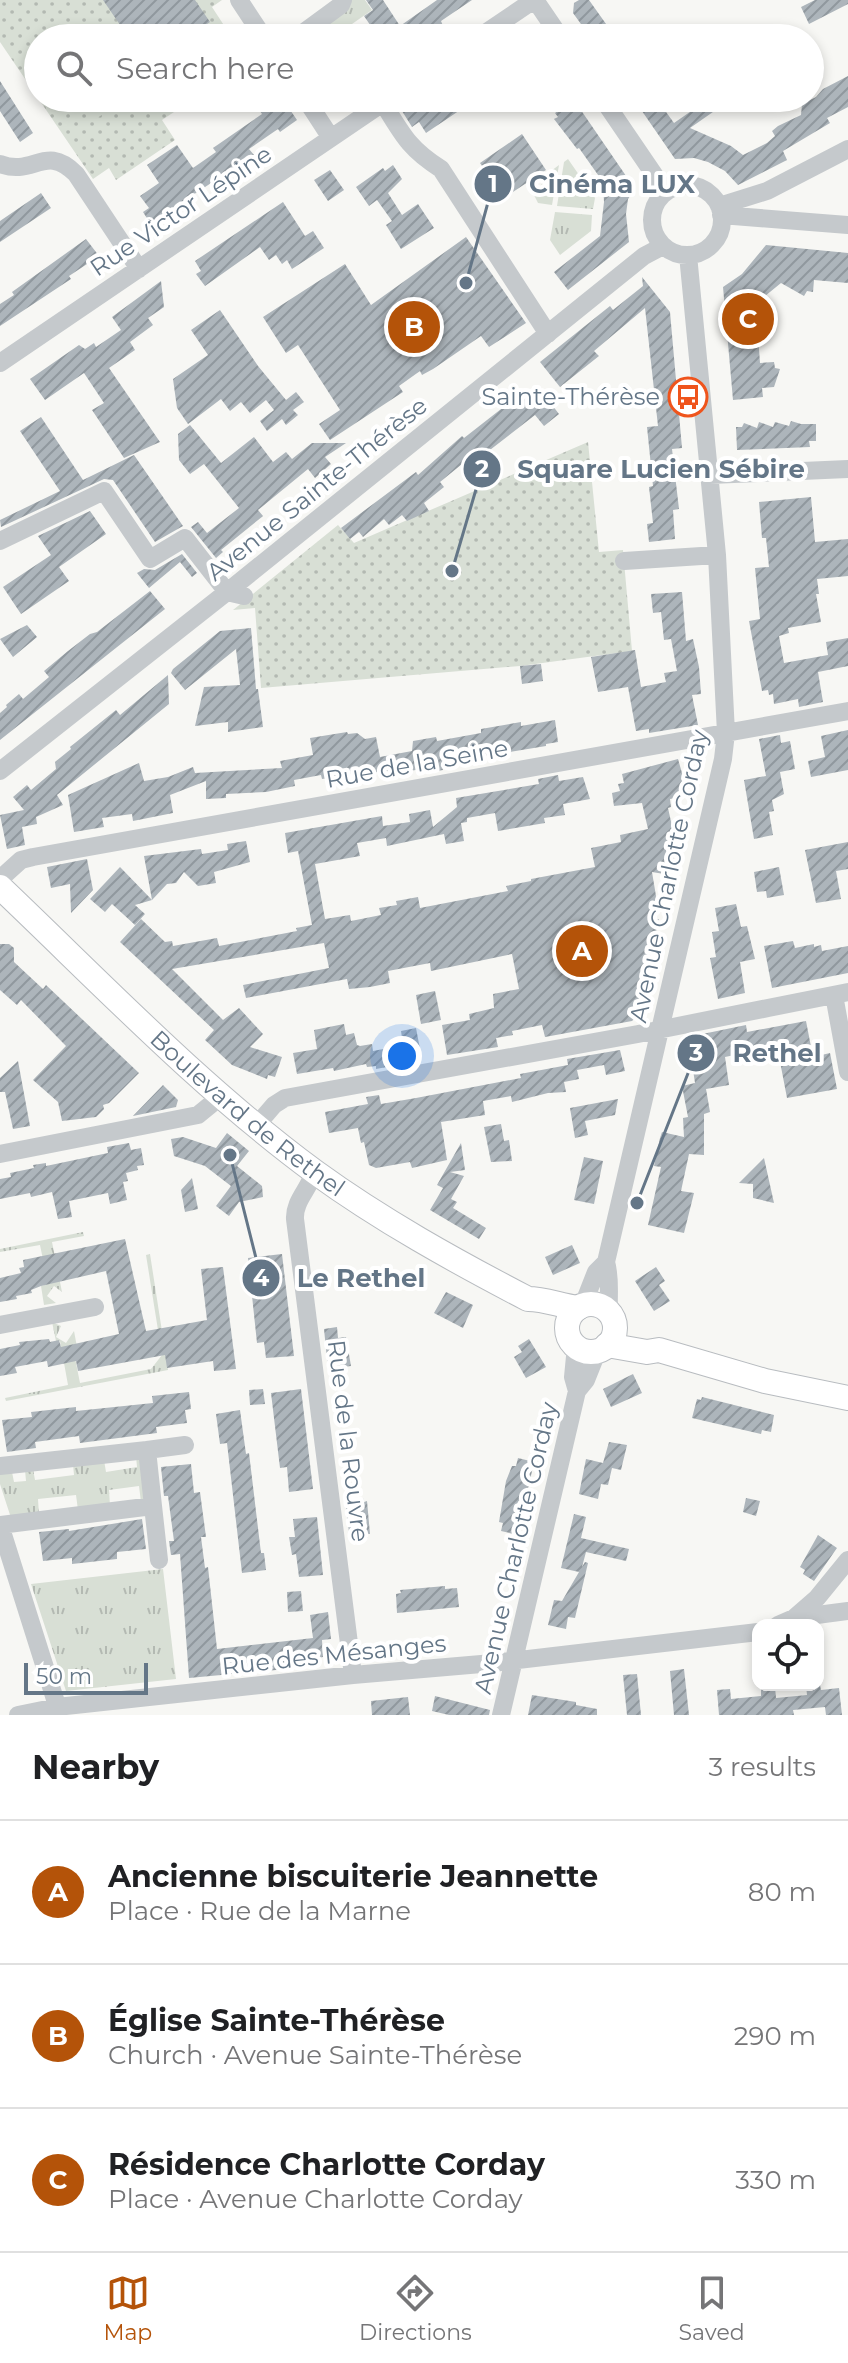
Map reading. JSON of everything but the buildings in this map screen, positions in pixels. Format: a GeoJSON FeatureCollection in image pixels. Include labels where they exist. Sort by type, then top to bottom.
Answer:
{"type":"FeatureCollection","features":[{"type":"Feature","properties":{"kind":"main road","name":"Boulevard de Rethel"},"geometry":{"type":"LineString","coordinates":[[0,887],[220,1097],[256,1126],[354,1200],[528,1299],[535,1310],[595,1334],[632,1334],[651,1341],[659,1350],[765,1381],[848,1398]]}},
{"type":"Feature","properties":{"kind":"main road","name":"Boulevard de Rethel"},"geometry":{"type":"LineString","coordinates":[[528,1299],[597,1305],[595,1334]]}},
{"type":"Feature","properties":{"kind":"street"},"geometry":{"type":"LineString","coordinates":[[239,0],[255,24]]}},
{"type":"Feature","properties":{"kind":"street"},"geometry":{"type":"LineString","coordinates":[[315,24],[341,5],[343,0]]}},
{"type":"Feature","properties":{"kind":"street"},"geometry":{"type":"LineString","coordinates":[[499,24],[534,0],[551,24]]}},
{"type":"Feature","properties":{"kind":"street"},"geometry":{"type":"LineString","coordinates":[[314,112],[331,138]]}},
{"type":"Feature","properties":{"kind":"street","name":"Rue Victor Lépine"},"geometry":{"type":"LineString","coordinates":[[0,363],[369,112]]}},
{"type":"Feature","properties":{"kind":"street"},"geometry":{"type":"LineString","coordinates":[[392,112],[408,143],[418,154],[441,169],[548,334]]}},
{"type":"Feature","properties":{"kind":"street"},"geometry":{"type":"LineString","coordinates":[[612,112],[666,192]]}},
{"type":"Feature","properties":{"kind":"street"},"geometry":{"type":"LineString","coordinates":[[720,211],[767,191],[848,149]]}},
{"type":"Feature","properties":{"kind":"street"},"geometry":{"type":"LineString","coordinates":[[0,164],[15,169],[54,160],[68,166],[139,269]]}},
{"type":"Feature","properties":{"kind":"street"},"geometry":{"type":"LineString","coordinates":[[680,186],[699,187],[714,198],[720,211],[720,231],[712,245],[698,254],[671,251],[657,239],[652,220],[657,202],[666,192],[680,186]]}},
{"type":"Feature","properties":{"kind":"street"},"geometry":{"type":"LineString","coordinates":[[767,191],[762,206],[773,217]]}},
{"type":"Feature","properties":{"kind":"street"},"geometry":{"type":"LineString","coordinates":[[720,211],[848,225]]}},
{"type":"Feature","properties":{"kind":"street","name":"Avenue Sainte-Thérèse"},"geometry":{"type":"LineString","coordinates":[[0,771],[235,594],[548,334],[644,256],[663,246]]}},
{"type":"Feature","properties":{"kind":"street","name":"Avenue Charlotte Corday"},"geometry":{"type":"LineString","coordinates":[[501,1715],[577,1391],[573,1377],[595,1334],[608,1292],[610,1275],[606,1262],[723,759],[726,733],[717,555],[688,255]]}},
{"type":"Feature","properties":{"kind":"street"},"geometry":{"type":"LineString","coordinates":[[710,475],[848,469]]}},
{"type":"Feature","properties":{"kind":"street"},"geometry":{"type":"LineString","coordinates":[[0,541],[104,491],[150,559],[185,538],[235,594]]}},
{"type":"Feature","properties":{"kind":"street"},"geometry":{"type":"LineString","coordinates":[[624,561],[717,555]]}},
{"type":"Feature","properties":{"kind":"street","name":"Rue de la Seine"},"geometry":{"type":"LineString","coordinates":[[0,879],[21,860],[33,857],[848,711]]}},
{"type":"Feature","properties":{"kind":"street"},"geometry":{"type":"LineString","coordinates":[[256,1126],[274,1105],[285,1098],[841,993],[848,1072]]}},
{"type":"Feature","properties":{"kind":"street"},"geometry":{"type":"LineString","coordinates":[[0,1154],[198,1115],[220,1097]]}},
{"type":"Feature","properties":{"kind":"street","name":"Rue de la Rouvre"},"geometry":{"type":"LineString","coordinates":[[314,1171],[311,1184],[297,1205],[295,1219],[353,1675]]}},
{"type":"Feature","properties":{"kind":"street","name":"Avenue Charlotte Corday"},"geometry":{"type":"LineString","coordinates":[[581,1306],[596,1272],[606,1262]]}},
{"type":"Feature","properties":{"kind":"street"},"geometry":{"type":"LineString","coordinates":[[0,1325],[95,1307]]}},
{"type":"Feature","properties":{"kind":"street"},"geometry":{"type":"LineString","coordinates":[[0,1466],[185,1445]]}},
{"type":"Feature","properties":{"kind":"street"},"geometry":{"type":"LineString","coordinates":[[147,1450],[159,1560]]}},
{"type":"Feature","properties":{"kind":"street"},"geometry":{"type":"LineString","coordinates":[[58,1711],[0,1525],[153,1506]]}},
{"type":"Feature","properties":{"kind":"street"},"geometry":{"type":"LineString","coordinates":[[789,1619],[817,1598],[848,1560]]}},
{"type":"Feature","properties":{"kind":"street"},"geometry":{"type":"LineString","coordinates":[[798,1619],[848,1611]]}},
{"type":"Feature","properties":{"kind":"street","name":"Rue des Mésanges"},"geometry":{"type":"LineString","coordinates":[[18,1715],[353,1675],[752,1633]]}},
{"type":"Feature","properties":{"kind":"green space"},"geometry":{"type":"Polygon","coordinates":[[[0,0],[222,0],[212,7],[223,24],[24,24],[24,77],[0,42],[0,0]]]}},
{"type":"Feature","properties":{"kind":"green space"},"geometry":{"type":"Polygon","coordinates":[[[349,0],[365,0],[372,10],[352,24],[322,24],[349,0]]]}},
{"type":"Feature","properties":{"kind":"green space"},"geometry":{"type":"Polygon","coordinates":[[[48,112],[174,112],[162,120],[175,140],[116,180],[109,168],[93,179],[48,112]]]}},
{"type":"Feature","properties":{"kind":"green space"},"geometry":{"type":"Polygon","coordinates":[[[89,112],[106,112],[94,120],[89,112]]]}},
{"type":"Feature","properties":{"kind":"green space"},"geometry":{"type":"Polygon","coordinates":[[[568,159],[595,198],[593,209],[557,206],[564,162],[568,159]]]}},
{"type":"Feature","properties":{"kind":"green space"},"geometry":{"type":"Polygon","coordinates":[[[559,165],[552,205],[538,203],[534,195],[559,165]]]}},
{"type":"Feature","properties":{"kind":"green space"},"geometry":{"type":"Polygon","coordinates":[[[555,212],[592,215],[591,231],[560,255],[550,240],[555,212]]]}},
{"type":"Feature","properties":{"kind":"green space"},"geometry":{"type":"Polygon","coordinates":[[[588,442],[599,552],[623,550],[632,651],[520,666],[261,688],[255,608],[233,610],[338,525],[354,543],[588,442]]]}},
{"type":"Feature","properties":{"kind":"green space"},"geometry":{"type":"Polygon","coordinates":[[[83,1232],[84,1236],[52,1242],[62,1292],[54,1286],[47,1296],[56,1303],[44,1305],[41,1286],[48,1284],[40,1245],[0,1252],[0,1249],[83,1232]]]}},
{"type":"Feature","properties":{"kind":"green space"},"geometry":{"type":"Polygon","coordinates":[[[150,1254],[168,1370],[6,1401],[5,1398],[68,1385],[60,1341],[56,1341],[52,1322],[61,1326],[56,1337],[66,1343],[74,1331],[77,1347],[73,1348],[80,1383],[151,1369],[162,1355],[146,1255],[150,1254]]]}},
{"type":"Feature","properties":{"kind":"green space"},"geometry":{"type":"Polygon","coordinates":[[[141,1455],[145,1502],[141,1502],[139,1486],[109,1490],[110,1506],[78,1510],[76,1495],[38,1499],[39,1515],[11,1518],[0,1484],[0,1473],[12,1472],[14,1482],[26,1481],[25,1470],[33,1469],[35,1480],[74,1475],[73,1464],[104,1460],[106,1472],[137,1467],[136,1456],[141,1455]]]}},
{"type":"Feature","properties":{"kind":"green space"},"geometry":{"type":"Polygon","coordinates":[[[163,1569],[176,1679],[66,1691],[31,1584],[163,1569]]]}},
{"type":"Feature","properties":{"kind":"place","name":"Cinéma LUX"},"geometry":{"type":"Point","coordinates":[466,283]}},
{"type":"Feature","properties":{"kind":"place","name":"Résidence Charlotte Corday"},"geometry":{"type":"Point","coordinates":[748,319]}},
{"type":"Feature","properties":{"kind":"place","name":"Église Sainte-Thérèse"},"geometry":{"type":"Point","coordinates":[414,327]}},
{"type":"Feature","properties":{"kind":"place","name":"Sainte-Thérèse"},"geometry":{"type":"Point","coordinates":[688,397]}},
{"type":"Feature","properties":{"kind":"place","name":"Square Lucien Sébire"},"geometry":{"type":"Point","coordinates":[452,571]}},
{"type":"Feature","properties":{"kind":"place","name":"Ancienne biscuiterie Jeannette"},"geometry":{"type":"Point","coordinates":[582,951]}},
{"type":"Feature","properties":{"kind":"place","name":"Le Rethel"},"geometry":{"type":"Point","coordinates":[230,1155]}},
{"type":"Feature","properties":{"kind":"place","name":"Rethel"},"geometry":{"type":"Point","coordinates":[637,1203]}}]}
